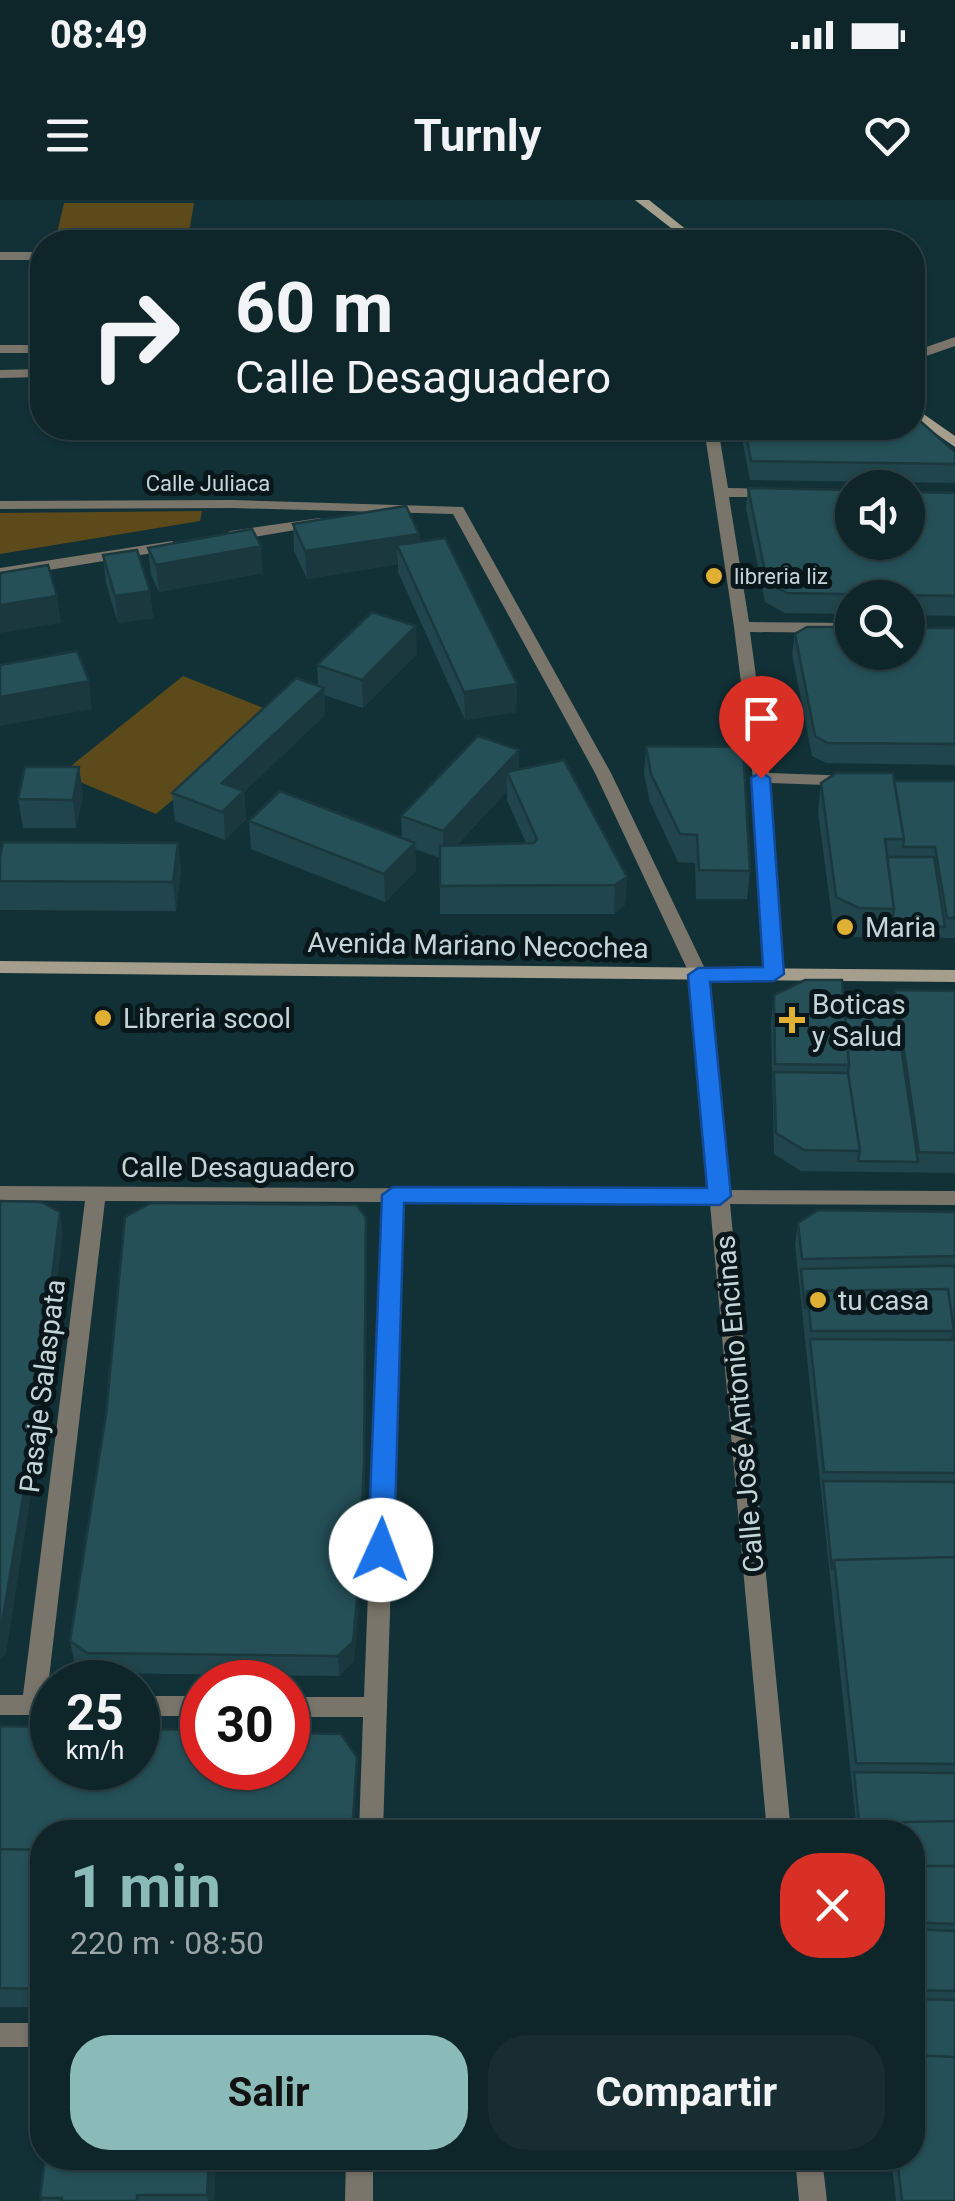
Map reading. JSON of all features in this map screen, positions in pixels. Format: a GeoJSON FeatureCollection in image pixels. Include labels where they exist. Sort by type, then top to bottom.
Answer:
{"type":"FeatureCollection","features":[{"type":"Feature","properties":{"kind":"main road"},"geometry":{"type":"LineString","coordinates":[[641,200],[680,230]]}},
{"type":"Feature","properties":{"kind":"main road"},"geometry":{"type":"LineString","coordinates":[[925,420],[955,443]]}},
{"type":"Feature","properties":{"kind":"main road","name":"Avenida Mariano Necochea"},"geometry":{"type":"LineString","coordinates":[[0,966],[955,976]]}},
{"type":"Feature","properties":{"kind":"street"},"geometry":{"type":"LineString","coordinates":[[0,256],[30,256]]}},
{"type":"Feature","properties":{"kind":"street"},"geometry":{"type":"LineString","coordinates":[[925,352],[955,341]]}},
{"type":"Feature","properties":{"kind":"street"},"geometry":{"type":"LineString","coordinates":[[0,349],[30,349]]}},
{"type":"Feature","properties":{"kind":"street"},"geometry":{"type":"LineString","coordinates":[[0,374],[30,373]]}},
{"type":"Feature","properties":{"kind":"street"},"geometry":{"type":"LineString","coordinates":[[713,440],[761,778],[774,974]]}},
{"type":"Feature","properties":{"kind":"street"},"geometry":{"type":"LineString","coordinates":[[721,492],[796,493]]}},
{"type":"Feature","properties":{"kind":"street","name":"Calle Juliaca"},"geometry":{"type":"LineString","coordinates":[[0,506],[416,507]]}},
{"type":"Feature","properties":{"kind":"street"},"geometry":{"type":"LineString","coordinates":[[208,540],[416,507]]}},
{"type":"Feature","properties":{"kind":"street","name":"Calle José Antonio Encinas"},"geometry":{"type":"LineString","coordinates":[[416,507],[458,510],[603,773],[698,975],[778,1820]]}},
{"type":"Feature","properties":{"kind":"street"},"geometry":{"type":"LineString","coordinates":[[0,573],[189,543]]}},
{"type":"Feature","properties":{"kind":"street"},"geometry":{"type":"LineString","coordinates":[[742,627],[835,628]]}},
{"type":"Feature","properties":{"kind":"street"},"geometry":{"type":"LineString","coordinates":[[761,778],[877,782]]}},
{"type":"Feature","properties":{"kind":"street","name":"Calle Desaguadero"},"geometry":{"type":"LineString","coordinates":[[0,1193],[955,1198]]}},
{"type":"Feature","properties":{"kind":"street","name":"Pasaje Salaspata"},"geometry":{"type":"LineString","coordinates":[[48,1660],[96,1194]]}},
{"type":"Feature","properties":{"kind":"street"},"geometry":{"type":"LineString","coordinates":[[371,1820],[393,1195]]}},
{"type":"Feature","properties":{"kind":"street"},"geometry":{"type":"LineString","coordinates":[[0,1705],[30,1705]]}},
{"type":"Feature","properties":{"kind":"street"},"geometry":{"type":"LineString","coordinates":[[310,1707],[376,1707]]}},
{"type":"Feature","properties":{"kind":"street"},"geometry":{"type":"LineString","coordinates":[[0,2035],[30,2036]]}},
{"type":"Feature","properties":{"kind":"street"},"geometry":{"type":"LineString","coordinates":[[358,2201],[359,2170]]}},
{"type":"Feature","properties":{"kind":"street"},"geometry":{"type":"LineString","coordinates":[[810,2170],[813,2201]]}},
{"type":"Feature","properties":{"kind":"shaded area"},"geometry":{"type":"Polygon","coordinates":[[[64,203],[194,203],[189,230],[58,230],[64,203]]]}},
{"type":"Feature","properties":{"kind":"shaded area"},"geometry":{"type":"Polygon","coordinates":[[[202,511],[200,521],[0,554],[0,513],[202,511]]]}},
{"type":"Feature","properties":{"kind":"shaded area"},"geometry":{"type":"Polygon","coordinates":[[[183,676],[276,713],[156,814],[61,774],[183,676]]]}},
{"type":"Feature","properties":{"kind":"building"},"geometry":{"type":"Polygon","coordinates":[[[925,425],[955,452],[955,464],[751,461],[747,440],[925,440],[925,425]]]}},
{"type":"Feature","properties":{"kind":"building"},"geometry":{"type":"Polygon","coordinates":[[[748,488],[835,490],[835,560],[925,560],[925,492],[955,493],[955,596],[925,595],[925,580],[835,580],[835,594],[787,593],[767,582],[748,488]]]}},
{"type":"Feature","properties":{"kind":"building"},"geometry":{"type":"Polygon","coordinates":[[[406,506],[419,534],[305,551],[293,524],[406,506]]]}},
{"type":"Feature","properties":{"kind":"building"},"geometry":{"type":"Polygon","coordinates":[[[252,529],[261,546],[156,565],[148,548],[252,529]]]}},
{"type":"Feature","properties":{"kind":"building"},"geometry":{"type":"Polygon","coordinates":[[[445,538],[517,684],[464,692],[397,545],[445,538]]]}},
{"type":"Feature","properties":{"kind":"building"},"geometry":{"type":"Polygon","coordinates":[[[137,550],[150,591],[115,596],[103,555],[137,550]]]}},
{"type":"Feature","properties":{"kind":"building"},"geometry":{"type":"Polygon","coordinates":[[[48,565],[57,596],[0,605],[0,573],[48,565]]]}},
{"type":"Feature","properties":{"kind":"building"},"geometry":{"type":"Polygon","coordinates":[[[372,612],[416,626],[362,680],[317,665],[372,612]]]}},
{"type":"Feature","properties":{"kind":"building"},"geometry":{"type":"Polygon","coordinates":[[[807,627],[835,627],[835,670],[925,670],[925,628],[955,628],[955,744],[828,743],[815,736],[795,634],[807,627]]]}},
{"type":"Feature","properties":{"kind":"building"},"geometry":{"type":"Polygon","coordinates":[[[77,651],[89,681],[0,697],[0,665],[77,651]]]}},
{"type":"Feature","properties":{"kind":"building"},"geometry":{"type":"Polygon","coordinates":[[[296,678],[324,688],[222,783],[244,791],[222,812],[172,793],[296,678]]]}},
{"type":"Feature","properties":{"kind":"building"},"geometry":{"type":"Polygon","coordinates":[[[478,736],[519,750],[443,831],[401,816],[478,736]]]}},
{"type":"Feature","properties":{"kind":"building"},"geometry":{"type":"Polygon","coordinates":[[[646,746],[743,747],[750,871],[699,870],[697,835],[680,834],[651,774],[646,746]]]}},
{"type":"Feature","properties":{"kind":"building"},"geometry":{"type":"Polygon","coordinates":[[[564,760],[627,877],[615,885],[440,886],[440,846],[534,843],[537,839],[507,772],[564,760]]]}},
{"type":"Feature","properties":{"kind":"building"},"geometry":{"type":"Polygon","coordinates":[[[25,767],[79,767],[73,800],[18,799],[25,767]]]}},
{"type":"Feature","properties":{"kind":"building"},"geometry":{"type":"Polygon","coordinates":[[[836,773],[893,773],[904,839],[885,839],[894,909],[859,908],[836,897],[821,783],[836,773]]]}},
{"type":"Feature","properties":{"kind":"building"},"geometry":{"type":"Polygon","coordinates":[[[894,781],[955,781],[955,918],[947,918],[935,847],[903,847],[894,781]]]}},
{"type":"Feature","properties":{"kind":"building"},"geometry":{"type":"Polygon","coordinates":[[[280,791],[415,843],[384,874],[249,821],[280,791]]]}},
{"type":"Feature","properties":{"kind":"building"},"geometry":{"type":"Polygon","coordinates":[[[3,842],[178,843],[173,882],[0,881],[3,842]]]}},
{"type":"Feature","properties":{"kind":"building"},"geometry":{"type":"Polygon","coordinates":[[[887,857],[934,857],[945,927],[891,927],[894,909],[887,857]]]}},
{"type":"Feature","properties":{"kind":"building"},"geometry":{"type":"Polygon","coordinates":[[[805,980],[842,980],[849,1065],[775,1064],[774,995],[805,980]]]}},
{"type":"Feature","properties":{"kind":"building"},"geometry":{"type":"Polygon","coordinates":[[[895,990],[955,991],[955,1153],[919,1152],[895,990]]]}},
{"type":"Feature","properties":{"kind":"building"},"geometry":{"type":"Polygon","coordinates":[[[844,998],[894,999],[918,1162],[858,1161],[844,998]]]}},
{"type":"Feature","properties":{"kind":"building"},"geometry":{"type":"Polygon","coordinates":[[[774,1072],[848,1073],[860,1151],[804,1150],[776,1133],[774,1072]]]}},
{"type":"Feature","properties":{"kind":"building"},"geometry":{"type":"Polygon","coordinates":[[[0,1201],[41,1202],[60,1212],[30,1455],[0,1635],[0,1201]]]}},
{"type":"Feature","properties":{"kind":"building"},"geometry":{"type":"Polygon","coordinates":[[[151,1203],[356,1205],[366,1217],[364,1464],[357,1598],[353,1642],[338,1656],[87,1653],[70,1641],[106,1414],[125,1217],[151,1203]]]}},
{"type":"Feature","properties":{"kind":"building"},"geometry":{"type":"Polygon","coordinates":[[[818,1210],[955,1212],[955,1256],[802,1259],[798,1223],[818,1210]]]}},
{"type":"Feature","properties":{"kind":"building"},"geometry":{"type":"Polygon","coordinates":[[[955,1266],[955,1340],[948,1289],[807,1291],[805,1309],[801,1269],[955,1266]]]}},
{"type":"Feature","properties":{"kind":"building"},"geometry":{"type":"Polygon","coordinates":[[[948,1289],[954,1331],[811,1331],[807,1291],[948,1289]]]}},
{"type":"Feature","properties":{"kind":"building"},"geometry":{"type":"Polygon","coordinates":[[[810,1339],[955,1340],[955,1473],[824,1472],[810,1339]]]}},
{"type":"Feature","properties":{"kind":"building"},"geometry":{"type":"Polygon","coordinates":[[[823,1481],[955,1482],[955,1557],[834,1560],[832,1570],[823,1481]]]}},
{"type":"Feature","properties":{"kind":"building"},"geometry":{"type":"Polygon","coordinates":[[[955,1557],[955,1764],[856,1763],[834,1560],[955,1557]]]}},
{"type":"Feature","properties":{"kind":"building"},"geometry":{"type":"Polygon","coordinates":[[[0,1726],[30,1727],[30,1790],[160,1790],[160,1729],[180,1730],[180,1790],[310,1790],[310,1733],[341,1734],[357,1757],[353,1820],[30,1820],[30,1850],[0,1849],[0,1726]]]}},
{"type":"Feature","properties":{"kind":"building"},"geometry":{"type":"Polygon","coordinates":[[[854,1772],[955,1773],[955,1821],[859,1820],[854,1772]]]}},
{"type":"Feature","properties":{"kind":"building"},"geometry":{"type":"Polygon","coordinates":[[[955,1821],[955,1866],[925,1866],[925,1822],[955,1821]]]}},
{"type":"Feature","properties":{"kind":"building"},"geometry":{"type":"Polygon","coordinates":[[[0,1849],[30,1850],[30,1989],[0,1988],[0,1849]]]}},
{"type":"Feature","properties":{"kind":"building"},"geometry":{"type":"Polygon","coordinates":[[[925,1866],[955,1866],[955,1924],[925,1923],[925,1866]]]}},
{"type":"Feature","properties":{"kind":"building"},"geometry":{"type":"Polygon","coordinates":[[[925,1930],[955,1931],[955,1991],[925,1990],[925,1930]]]}},
{"type":"Feature","properties":{"kind":"building"},"geometry":{"type":"Polygon","coordinates":[[[925,1999],[955,2000],[955,2057],[925,2056],[925,1999]]]}},
{"type":"Feature","properties":{"kind":"building"},"geometry":{"type":"Polygon","coordinates":[[[925,2056],[955,2057],[955,2201],[902,2201],[898,2170],[925,2170],[925,2056]]]}},
{"type":"Feature","properties":{"kind":"building"},"geometry":{"type":"Polygon","coordinates":[[[44,2170],[208,2170],[207,2195],[137,2195],[137,2201],[40,2198],[44,2170]]]}},
{"type":"Feature","properties":{"kind":"place","name":"libreria liz"},"geometry":{"type":"Point","coordinates":[714,576]}},
{"type":"Feature","properties":{"kind":"place","name":"Maria"},"geometry":{"type":"Point","coordinates":[845,927]}},
{"type":"Feature","properties":{"kind":"place","name":"Libreria scool"},"geometry":{"type":"Point","coordinates":[103,1018]}},
{"type":"Feature","properties":{"kind":"place","name":"Boticas y Salud"},"geometry":{"type":"Point","coordinates":[792,1020]}},
{"type":"Feature","properties":{"kind":"place","name":"tu casa"},"geometry":{"type":"Point","coordinates":[818,1300]}},
{"type":"Feature","properties":{"kind":"route"},"geometry":{"type":"LineString","coordinates":[[381,1550],[393,1195],[720,1196],[698,975],[774,974],[761,778]]}}]}
